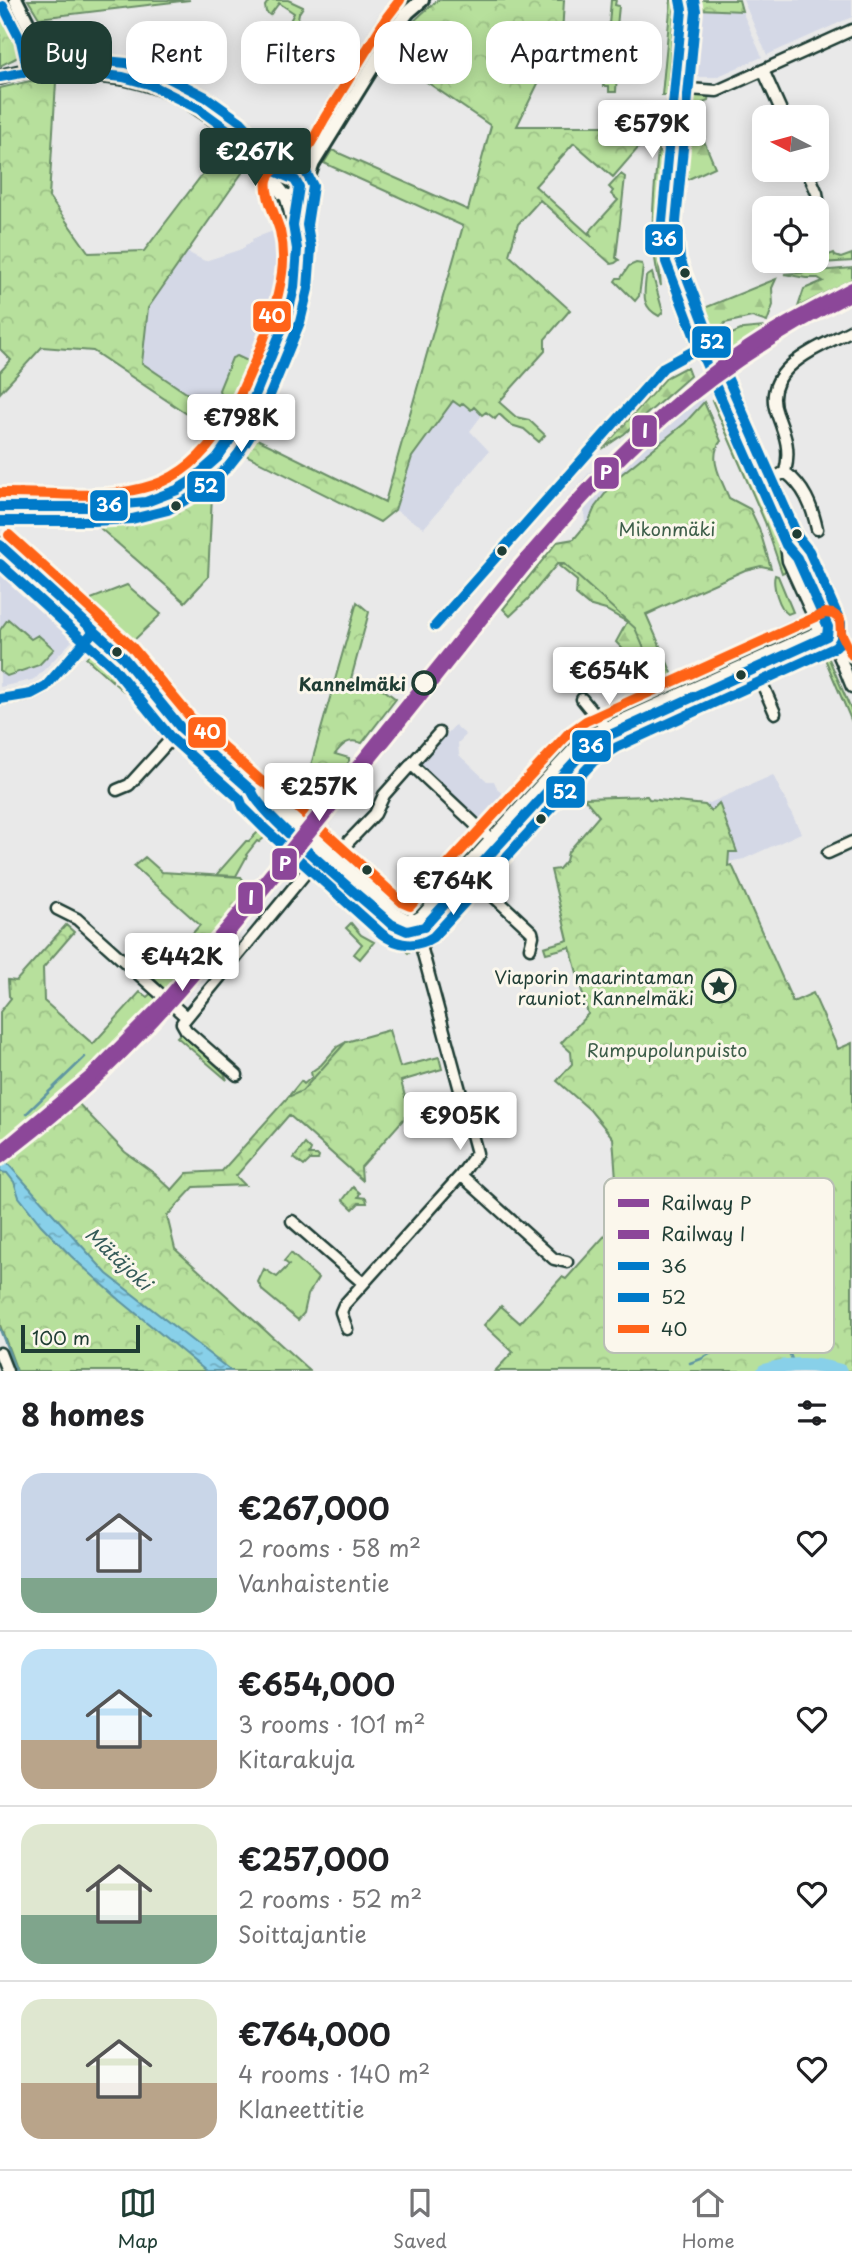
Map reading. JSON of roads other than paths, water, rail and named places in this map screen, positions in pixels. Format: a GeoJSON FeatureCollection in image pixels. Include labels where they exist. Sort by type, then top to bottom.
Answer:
{"type":"FeatureCollection","features":[{"type":"Feature","properties":{"kind":"main road"},"geometry":{"type":"LineString","coordinates":[[16,0],[26,21]]}},
{"type":"Feature","properties":{"kind":"main road"},"geometry":{"type":"LineString","coordinates":[[112,76],[149,84],[191,104],[232,133],[263,166],[290,187],[309,174],[313,163],[399,24],[422,0]]}},
{"type":"Feature","properties":{"kind":"main road"},"geometry":{"type":"LineString","coordinates":[[0,77],[21,73]]}},
{"type":"Feature","properties":{"kind":"main road"},"geometry":{"type":"LineString","coordinates":[[0,545],[122,657],[181,728],[251,791],[254,798],[274,819],[325,858],[395,927],[407,931],[416,925]]}},
{"type":"Feature","properties":{"kind":"street"},"geometry":{"type":"LineString","coordinates":[[683,3],[662,235],[666,262],[699,348],[786,545],[788,561],[852,687]]}},
{"type":"Feature","properties":{"kind":"street"},"geometry":{"type":"LineString","coordinates":[[674,88],[717,90],[852,30]]}},
{"type":"Feature","properties":{"kind":"street"},"geometry":{"type":"LineString","coordinates":[[763,70],[779,105]]}},
{"type":"Feature","properties":{"kind":"street"},"geometry":{"type":"LineString","coordinates":[[0,507],[98,506],[149,501],[191,480],[218,459],[238,433],[246,417],[287,317],[296,271],[297,249],[290,218],[290,187]]}},
{"type":"Feature","properties":{"kind":"street"},"geometry":{"type":"LineString","coordinates":[[761,485],[785,472],[788,460],[788,441],[773,404],[776,385],[788,367],[799,358],[852,330]]}},
{"type":"Feature","properties":{"kind":"street"},"geometry":{"type":"LineString","coordinates":[[435,626],[664,367],[699,348]]}},
{"type":"Feature","properties":{"kind":"street"},"geometry":{"type":"LineString","coordinates":[[785,472],[802,488],[817,529]]}},
{"type":"Feature","properties":{"kind":"street"},"geometry":{"type":"LineString","coordinates":[[0,699],[31,694],[46,686],[94,631]]}},
{"type":"Feature","properties":{"kind":"street"},"geometry":{"type":"LineString","coordinates":[[347,1329],[342,1318],[342,1308],[476,1157],[477,1147],[416,925],[424,927],[465,874],[578,744],[825,631]]}},
{"type":"Feature","properties":{"kind":"street"},"geometry":{"type":"LineString","coordinates":[[754,665],[775,713]]}},
{"type":"Feature","properties":{"kind":"street"},"geometry":{"type":"LineString","coordinates":[[582,699],[607,731]]}},
{"type":"Feature","properties":{"kind":"street"},"geometry":{"type":"LineString","coordinates":[[117,790],[129,785],[181,728]]}},
{"type":"Feature","properties":{"kind":"street"},"geometry":{"type":"LineString","coordinates":[[237,1075],[186,1030],[182,1023],[325,858],[375,814],[384,795],[439,733]]}},
{"type":"Feature","properties":{"kind":"street"},"geometry":{"type":"LineString","coordinates":[[411,764],[494,842]]}},
{"type":"Feature","properties":{"kind":"street"},"geometry":{"type":"LineString","coordinates":[[828,853],[852,842]]}},
{"type":"Feature","properties":{"kind":"street"},"geometry":{"type":"LineString","coordinates":[[465,874],[478,881],[532,932],[530,948]]}},
{"type":"Feature","properties":{"kind":"street"},"geometry":{"type":"LineString","coordinates":[[57,909],[77,919],[186,1017]]}},
{"type":"Feature","properties":{"kind":"street"},"geometry":{"type":"LineString","coordinates":[[461,1175],[554,1259],[567,1262]]}},
{"type":"Feature","properties":{"kind":"street"},"geometry":{"type":"LineString","coordinates":[[292,1222],[363,1283]]}},
{"type":"Feature","properties":{"kind":"street"},"geometry":{"type":"LineString","coordinates":[[0,1353],[6,1371]]}},
{"type":"Feature","properties":{"kind":"water"},"geometry":{"type":"Polygon","coordinates":[[[0,1155],[107,1274],[231,1371],[206,1371],[71,1256],[19,1197],[14,1182],[7,1173],[0,1172],[0,1155]]]}},
{"type":"Feature","properties":{"kind":"waterway"},"geometry":{"type":"LineString","coordinates":[[26,1114],[85,1057]]}},
{"type":"Feature","properties":{"kind":"waterway"},"geometry":{"type":"LineString","coordinates":[[0,1329],[16,1371]]}},
{"type":"Feature","properties":{"kind":"waterway"},"geometry":{"type":"LineString","coordinates":[[690,1363],[711,1353]]}},
{"type":"Feature","properties":{"kind":"waterway"},"geometry":{"type":"LineString","coordinates":[[789,1353],[794,1364]]}},
{"type":"Feature","properties":{"kind":"waterway","name":"Mätäjoki"},"geometry":{"type":"LineString","coordinates":[[764,1371],[802,1365],[840,1371]]}},
{"type":"Feature","properties":{"kind":"rail line","name":"I"},"geometry":{"type":"LineString","coordinates":[[0,1152],[92,1075],[164,1002],[520,565],[617,458],[668,409],[739,353],[852,288]]}},
{"type":"Feature","properties":{"kind":"rail line","name":"P"},"geometry":{"type":"LineString","coordinates":[[0,1158],[89,1085],[180,991],[529,561],[606,473],[663,419],[707,383],[777,336],[852,294]]}},
{"type":"Feature","properties":{"kind":"place","name":"Kannelmäki"},"geometry":{"type":"Point","coordinates":[424,683]}},
{"type":"Feature","properties":{"kind":"place","name":"Viaporin maarintaman rauniot: Kannelmäki"},"geometry":{"type":"Point","coordinates":[719,986]}},
{"type":"Feature","properties":{"kind":"park label","name":"Mikonmäki"},"geometry":{"type":"Point","coordinates":[667,528]}},
{"type":"Feature","properties":{"kind":"park label","name":"Rumpupolunpuisto"},"geometry":{"type":"Point","coordinates":[667,1049]}}]}
